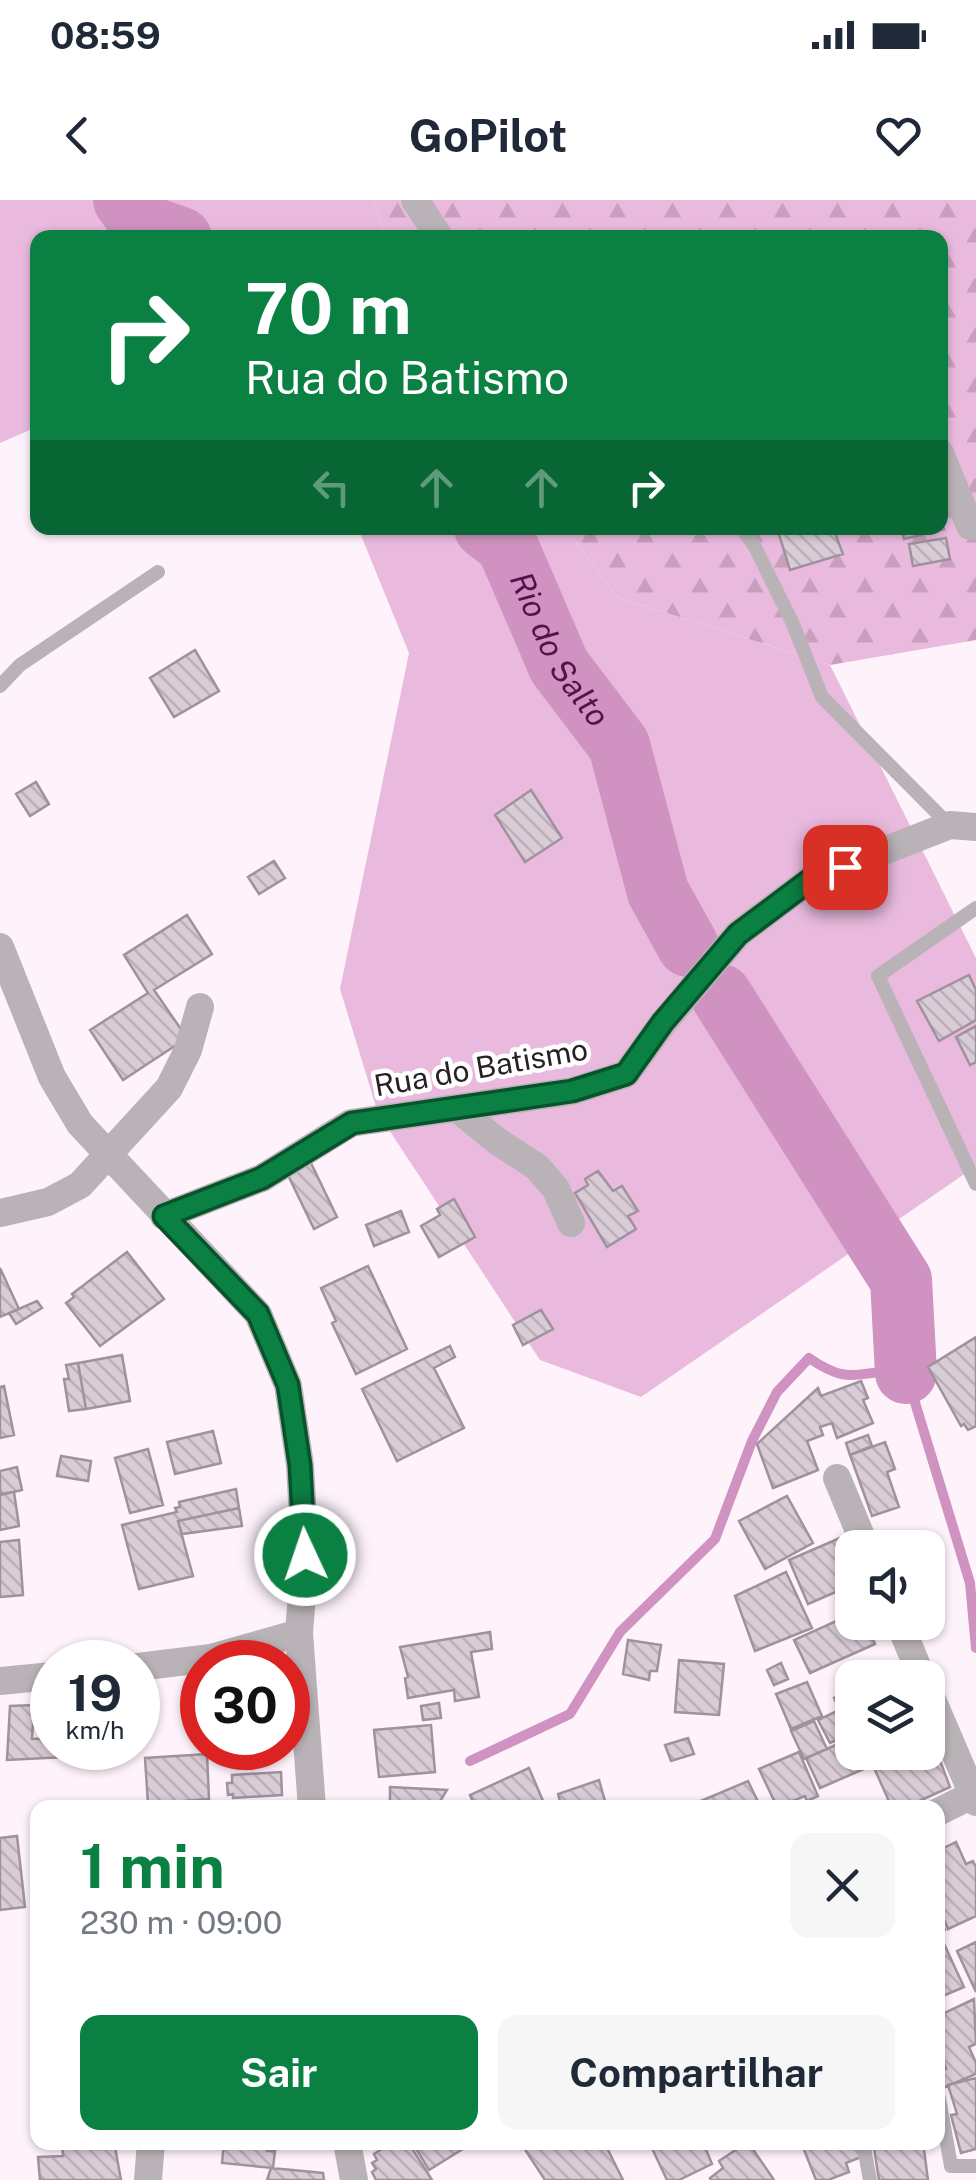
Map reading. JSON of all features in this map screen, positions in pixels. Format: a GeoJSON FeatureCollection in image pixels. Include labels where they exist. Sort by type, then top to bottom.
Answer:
{"type":"FeatureCollection","features":[{"type":"Feature","properties":{"kind":"street"},"geometry":{"type":"LineString","coordinates":[[415,200],[435,230]]}},
{"type":"Feature","properties":{"kind":"street"},"geometry":{"type":"LineString","coordinates":[[948,470],[974,526]]}},
{"type":"Feature","properties":{"kind":"street","name":"Rua do Batismo"},"geometry":{"type":"LineString","coordinates":[[164,1216],[262,1178],[352,1123],[572,1091],[626,1074],[663,1022],[738,934],[810,880],[963,826]]}},
{"type":"Feature","properties":{"kind":"street"},"geometry":{"type":"LineString","coordinates":[[0,948],[52,1077],[80,1124],[258,1314],[288,1385],[300,1465],[305,1555],[299,1634],[311,1800]]}},
{"type":"Feature","properties":{"kind":"street"},"geometry":{"type":"LineString","coordinates":[[0,1213],[48,1202],[80,1185],[169,1088],[188,1050],[200,1007]]}},
{"type":"Feature","properties":{"kind":"street"},"geometry":{"type":"LineString","coordinates":[[459,1110],[496,1141],[537,1166],[556,1189],[571,1223]]}},
{"type":"Feature","properties":{"kind":"street"},"geometry":{"type":"LineString","coordinates":[[837,1478],[859,1530]]}},
{"type":"Feature","properties":{"kind":"street"},"geometry":{"type":"LineString","coordinates":[[160,1664],[211,1658],[299,1634]]}},
{"type":"Feature","properties":{"kind":"street"},"geometry":{"type":"LineString","coordinates":[[0,1681],[30,1678]]}},
{"type":"Feature","properties":{"kind":"street"},"geometry":{"type":"LineString","coordinates":[[945,1728],[975,1796],[945,1809]]}},
{"type":"Feature","properties":{"kind":"street"},"geometry":{"type":"LineString","coordinates":[[148,2180],[150,2150]]}},
{"type":"Feature","properties":{"kind":"street"},"geometry":{"type":"LineString","coordinates":[[348,2150],[354,2180]]}},
{"type":"Feature","properties":{"kind":"lane"},"geometry":{"type":"LineString","coordinates":[[746,535],[792,624],[822,697],[963,826]]}},
{"type":"Feature","properties":{"kind":"lane"},"geometry":{"type":"LineString","coordinates":[[0,686],[20,665],[158,572]]}},
{"type":"Feature","properties":{"kind":"lane"},"geometry":{"type":"LineString","coordinates":[[976,908],[878,976],[976,1184]]}},
{"type":"Feature","properties":{"kind":"lane"},"geometry":{"type":"LineString","coordinates":[[945,2132],[951,2166],[976,2166]]}},
{"type":"Feature","properties":{"kind":"lane"},"geometry":{"type":"LineString","coordinates":[[864,2150],[870,2180]]}},
{"type":"Feature","properties":{"kind":"green space"},"geometry":{"type":"Polygon","coordinates":[[[0,200],[372,200],[384,230],[30,230],[30,430],[0,443],[0,200]]]}},
{"type":"Feature","properties":{"kind":"green space"},"geometry":{"type":"Polygon","coordinates":[[[372,200],[976,200],[976,640],[830,665],[617,597],[571,535],[948,535],[948,230],[384,230],[372,200]]]}},
{"type":"Feature","properties":{"kind":"green space"},"geometry":{"type":"Polygon","coordinates":[[[361,535],[571,535],[617,597],[830,665],[976,958],[976,1166],[641,1397],[540,1360],[378,1113],[340,989],[409,653],[361,535]]]}},
{"type":"Feature","properties":{"kind":"building"},"geometry":{"type":"Polygon","coordinates":[[[779,535],[836,535],[843,554],[790,570],[779,535]]]}},
{"type":"Feature","properties":{"kind":"building"},"geometry":{"type":"Polygon","coordinates":[[[946,538],[950,559],[913,566],[909,544],[946,538]]]}},
{"type":"Feature","properties":{"kind":"building"},"geometry":{"type":"Polygon","coordinates":[[[195,650],[219,691],[174,717],[150,678],[195,650]]]}},
{"type":"Feature","properties":{"kind":"building"},"geometry":{"type":"Polygon","coordinates":[[[36,782],[49,804],[30,816],[16,794],[36,782]]]}},
{"type":"Feature","properties":{"kind":"building"},"geometry":{"type":"Polygon","coordinates":[[[531,790],[562,838],[525,862],[495,815],[531,790]]]}},
{"type":"Feature","properties":{"kind":"building"},"geometry":{"type":"Polygon","coordinates":[[[274,861],[285,878],[259,894],[248,877],[274,861]]]}},
{"type":"Feature","properties":{"kind":"building"},"geometry":{"type":"Polygon","coordinates":[[[187,915],[212,954],[154,990],[187,1038],[123,1080],[90,1030],[148,993],[124,955],[187,915]]]}},
{"type":"Feature","properties":{"kind":"building"},"geometry":{"type":"Polygon","coordinates":[[[969,975],[976,990],[976,1020],[939,1041],[917,1001],[969,975]]]}},
{"type":"Feature","properties":{"kind":"building"},"geometry":{"type":"Polygon","coordinates":[[[976,1026],[976,1062],[970,1065],[956,1037],[976,1026]]]}},
{"type":"Feature","properties":{"kind":"building"},"geometry":{"type":"Polygon","coordinates":[[[310,1161],[337,1217],[314,1229],[287,1173],[310,1161]]]}},
{"type":"Feature","properties":{"kind":"building"},"geometry":{"type":"Polygon","coordinates":[[[598,1171],[613,1191],[622,1186],[638,1211],[628,1216],[636,1229],[607,1247],[575,1193],[588,1185],[585,1179],[598,1171]]]}},
{"type":"Feature","properties":{"kind":"building"},"geometry":{"type":"Polygon","coordinates":[[[454,1199],[475,1237],[439,1257],[421,1226],[440,1215],[437,1209],[454,1199]]]}},
{"type":"Feature","properties":{"kind":"building"},"geometry":{"type":"Polygon","coordinates":[[[401,1211],[409,1232],[374,1246],[366,1225],[401,1211]]]}},
{"type":"Feature","properties":{"kind":"building"},"geometry":{"type":"Polygon","coordinates":[[[127,1252],[164,1299],[100,1346],[66,1303],[74,1297],[72,1294],[127,1252]]]}},
{"type":"Feature","properties":{"kind":"building"},"geometry":{"type":"Polygon","coordinates":[[[368,1266],[407,1349],[356,1374],[332,1323],[336,1321],[321,1288],[368,1266]]]}},
{"type":"Feature","properties":{"kind":"building"},"geometry":{"type":"Polygon","coordinates":[[[0,1268],[19,1309],[0,1317],[0,1268]]]}},
{"type":"Feature","properties":{"kind":"building"},"geometry":{"type":"Polygon","coordinates":[[[37,1301],[42,1308],[16,1324],[9,1313],[37,1301]]]}},
{"type":"Feature","properties":{"kind":"building"},"geometry":{"type":"Polygon","coordinates":[[[541,1310],[553,1329],[523,1345],[513,1325],[541,1310]]]}},
{"type":"Feature","properties":{"kind":"building"},"geometry":{"type":"Polygon","coordinates":[[[976,1337],[976,1426],[968,1430],[964,1424],[961,1426],[928,1367],[976,1337]]]}},
{"type":"Feature","properties":{"kind":"building"},"geometry":{"type":"Polygon","coordinates":[[[450,1346],[455,1357],[434,1368],[464,1428],[397,1461],[362,1389],[450,1346]]]}},
{"type":"Feature","properties":{"kind":"building"},"geometry":{"type":"Polygon","coordinates":[[[122,1355],[130,1401],[86,1409],[78,1363],[122,1355]]]}},
{"type":"Feature","properties":{"kind":"building"},"geometry":{"type":"Polygon","coordinates":[[[78,1363],[86,1409],[69,1411],[66,1365],[78,1363]]]}},
{"type":"Feature","properties":{"kind":"building"},"geometry":{"type":"Polygon","coordinates":[[[861,1381],[868,1398],[863,1400],[873,1423],[837,1438],[832,1423],[820,1427],[823,1435],[807,1441],[818,1470],[773,1488],[757,1444],[818,1388],[821,1396],[861,1381]]]}},
{"type":"Feature","properties":{"kind":"building"},"geometry":{"type":"Polygon","coordinates":[[[4,1386],[14,1435],[0,1438],[0,1387],[4,1386]]]}},
{"type":"Feature","properties":{"kind":"building"},"geometry":{"type":"Polygon","coordinates":[[[213,1431],[221,1463],[175,1474],[167,1442],[213,1431]]]}},
{"type":"Feature","properties":{"kind":"building"},"geometry":{"type":"Polygon","coordinates":[[[868,1435],[872,1446],[850,1455],[846,1443],[868,1435]]]}},
{"type":"Feature","properties":{"kind":"building"},"geometry":{"type":"Polygon","coordinates":[[[885,1442],[895,1469],[887,1472],[899,1507],[872,1516],[850,1455],[885,1442]]]}},
{"type":"Feature","properties":{"kind":"building"},"geometry":{"type":"Polygon","coordinates":[[[148,1449],[163,1505],[130,1513],[115,1458],[148,1449]]]}},
{"type":"Feature","properties":{"kind":"building"},"geometry":{"type":"Polygon","coordinates":[[[61,1456],[91,1461],[88,1481],[57,1476],[61,1456]]]}},
{"type":"Feature","properties":{"kind":"building"},"geometry":{"type":"Polygon","coordinates":[[[17,1467],[22,1490],[0,1495],[0,1471],[17,1467]]]}},
{"type":"Feature","properties":{"kind":"building"},"geometry":{"type":"Polygon","coordinates":[[[236,1489],[239,1508],[178,1521],[193,1576],[139,1589],[122,1525],[177,1512],[179,1502],[236,1489]]]}},
{"type":"Feature","properties":{"kind":"building"},"geometry":{"type":"Polygon","coordinates":[[[14,1492],[19,1526],[0,1530],[0,1494],[14,1492]]]}},
{"type":"Feature","properties":{"kind":"building"},"geometry":{"type":"Polygon","coordinates":[[[787,1496],[813,1543],[765,1569],[739,1521],[787,1496]]]}},
{"type":"Feature","properties":{"kind":"building"},"geometry":{"type":"Polygon","coordinates":[[[239,1508],[242,1526],[182,1534],[178,1521],[239,1508]]]}},
{"type":"Feature","properties":{"kind":"building"},"geometry":{"type":"Polygon","coordinates":[[[19,1540],[23,1595],[0,1597],[0,1542],[19,1540]]]}},
{"type":"Feature","properties":{"kind":"building"},"geometry":{"type":"Polygon","coordinates":[[[835,1540],[835,1592],[808,1604],[789,1560],[835,1540]]]}},
{"type":"Feature","properties":{"kind":"building"},"geometry":{"type":"Polygon","coordinates":[[[786,1572],[812,1628],[755,1651],[735,1596],[786,1572]]]}},
{"type":"Feature","properties":{"kind":"building"},"geometry":{"type":"Polygon","coordinates":[[[835,1622],[835,1640],[873,1640],[875,1644],[810,1673],[794,1640],[835,1622]]]}},
{"type":"Feature","properties":{"kind":"building"},"geometry":{"type":"Polygon","coordinates":[[[490,1632],[492,1649],[471,1652],[479,1697],[455,1701],[454,1690],[408,1698],[408,1677],[400,1647],[490,1632]]]}},
{"type":"Feature","properties":{"kind":"building"},"geometry":{"type":"Polygon","coordinates":[[[628,1640],[661,1645],[657,1671],[650,1671],[649,1680],[623,1674],[628,1640]]]}},
{"type":"Feature","properties":{"kind":"building"},"geometry":{"type":"Polygon","coordinates":[[[679,1660],[724,1664],[719,1715],[675,1712],[679,1660]]]}},
{"type":"Feature","properties":{"kind":"building"},"geometry":{"type":"Polygon","coordinates":[[[781,1663],[788,1679],[774,1685],[767,1670],[781,1663]]]}},
{"type":"Feature","properties":{"kind":"building"},"geometry":{"type":"Polygon","coordinates":[[[807,1682],[822,1716],[791,1729],[776,1694],[807,1682]]]}},
{"type":"Feature","properties":{"kind":"building"},"geometry":{"type":"Polygon","coordinates":[[[439,1703],[441,1718],[423,1720],[421,1706],[439,1703]]]}},
{"type":"Feature","properties":{"kind":"building"},"geometry":{"type":"Polygon","coordinates":[[[30,1705],[30,1759],[7,1760],[10,1706],[30,1705]]]}},
{"type":"Feature","properties":{"kind":"building"},"geometry":{"type":"Polygon","coordinates":[[[835,1712],[835,1741],[830,1743],[818,1720],[835,1712]]]}},
{"type":"Feature","properties":{"kind":"building"},"geometry":{"type":"Polygon","coordinates":[[[814,1721],[827,1749],[804,1759],[791,1731],[814,1721]]]}},
{"type":"Feature","properties":{"kind":"building"},"geometry":{"type":"Polygon","coordinates":[[[431,1725],[435,1772],[379,1777],[374,1730],[431,1725]]]}},
{"type":"Feature","properties":{"kind":"building"},"geometry":{"type":"Polygon","coordinates":[[[688,1738],[694,1754],[671,1761],[665,1745],[688,1738]]]}},
{"type":"Feature","properties":{"kind":"building"},"geometry":{"type":"Polygon","coordinates":[[[835,1745],[835,1770],[861,1770],[820,1788],[806,1758],[835,1745]]]}},
{"type":"Feature","properties":{"kind":"building"},"geometry":{"type":"Polygon","coordinates":[[[799,1752],[818,1796],[809,1800],[805,1796],[774,1800],[759,1769],[799,1752]]]}},
{"type":"Feature","properties":{"kind":"building"},"geometry":{"type":"Polygon","coordinates":[[[180,1756],[180,1770],[208,1770],[209,1799],[148,1800],[146,1770],[160,1770],[160,1757],[180,1756]]]}},
{"type":"Feature","properties":{"kind":"building"},"geometry":{"type":"Polygon","coordinates":[[[529,1768],[543,1800],[472,1800],[470,1795],[529,1768]]]}},
{"type":"Feature","properties":{"kind":"building"},"geometry":{"type":"Polygon","coordinates":[[[875,1770],[944,1770],[950,1787],[922,1800],[888,1800],[875,1770]]]}},
{"type":"Feature","properties":{"kind":"building"},"geometry":{"type":"Polygon","coordinates":[[[281,1772],[282,1795],[228,1795],[227,1783],[232,1783],[232,1775],[281,1772]]]}},
{"type":"Feature","properties":{"kind":"building"},"geometry":{"type":"Polygon","coordinates":[[[599,1780],[605,1800],[560,1800],[558,1794],[599,1780]]]}},
{"type":"Feature","properties":{"kind":"building"},"geometry":{"type":"Polygon","coordinates":[[[748,1781],[757,1800],[703,1800],[748,1781]]]}},
{"type":"Feature","properties":{"kind":"building"},"geometry":{"type":"Polygon","coordinates":[[[390,1787],[447,1790],[441,1800],[390,1800],[390,1787]]]}},
{"type":"Feature","properties":{"kind":"building"},"geometry":{"type":"Polygon","coordinates":[[[17,1836],[25,1907],[0,1910],[0,1838],[17,1836]]]}},
{"type":"Feature","properties":{"kind":"building"},"geometry":{"type":"Polygon","coordinates":[[[956,1842],[966,1864],[973,1861],[976,1867],[976,1916],[948,1929],[945,1922],[945,1848],[956,1842]]]}},
{"type":"Feature","properties":{"kind":"building"},"geometry":{"type":"Polygon","coordinates":[[[976,1942],[976,1992],[957,1951],[976,1942]]]}},
{"type":"Feature","properties":{"kind":"building"},"geometry":{"type":"Polygon","coordinates":[[[945,1946],[964,1987],[945,1995],[945,1946]]]}},
{"type":"Feature","properties":{"kind":"building"},"geometry":{"type":"Polygon","coordinates":[[[974,1999],[976,2044],[969,2047],[976,2074],[945,2087],[946,2069],[945,2013],[974,1999]]]}},
{"type":"Feature","properties":{"kind":"building"},"geometry":{"type":"Polygon","coordinates":[[[976,2078],[976,2149],[961,2153],[951,2115],[957,2114],[948,2085],[976,2078]]]}},
{"type":"Feature","properties":{"kind":"building"},"geometry":{"type":"Polygon","coordinates":[[[62,2150],[116,2150],[121,2180],[40,2180],[38,2157],[63,2156],[62,2150]]]}},
{"type":"Feature","properties":{"kind":"building"},"geometry":{"type":"Polygon","coordinates":[[[223,2150],[275,2151],[273,2168],[222,2163],[223,2150]]]}},
{"type":"Feature","properties":{"kind":"building"},"geometry":{"type":"Polygon","coordinates":[[[380,2150],[413,2150],[432,2180],[376,2180],[372,2172],[376,2169],[372,2163],[377,2160],[374,2154],[380,2150]]]}},
{"type":"Feature","properties":{"kind":"building"},"geometry":{"type":"Polygon","coordinates":[[[417,2150],[461,2150],[429,2170],[417,2150]]]}},
{"type":"Feature","properties":{"kind":"building"},"geometry":{"type":"Polygon","coordinates":[[[525,2150],[608,2150],[623,2180],[545,2180],[525,2150]]]}},
{"type":"Feature","properties":{"kind":"building"},"geometry":{"type":"Polygon","coordinates":[[[653,2150],[706,2150],[712,2164],[679,2180],[667,2180],[653,2150]]]}},
{"type":"Feature","properties":{"kind":"building"},"geometry":{"type":"Polygon","coordinates":[[[736,2150],[753,2150],[774,2180],[711,2180],[723,2168],[719,2161],[736,2150]]]}},
{"type":"Feature","properties":{"kind":"building"},"geometry":{"type":"Polygon","coordinates":[[[804,2150],[858,2150],[861,2157],[846,2163],[849,2172],[816,2180],[804,2150]]]}},
{"type":"Feature","properties":{"kind":"building"},"geometry":{"type":"Polygon","coordinates":[[[874,2150],[924,2150],[928,2180],[879,2180],[874,2150]]]}},
{"type":"Feature","properties":{"kind":"building"},"geometry":{"type":"Polygon","coordinates":[[[271,2168],[323,2173],[324,2180],[267,2180],[271,2168]]]}},
{"type":"Feature","properties":{"kind":"waterway","name":"Rio do Salto"},"geometry":{"type":"LineString","coordinates":[[124,200],[141,224],[158,230]]}},
{"type":"Feature","properties":{"kind":"waterway","name":"Rio do Salto"},"geometry":{"type":"LineString","coordinates":[[494,535],[507,545],[559,666],[619,745],[658,892],[688,946]]}},
{"type":"Feature","properties":{"kind":"waterway","name":"Rio do Salto"},"geometry":{"type":"LineString","coordinates":[[721,995],[901,1280],[906,1373]]}},
{"type":"Feature","properties":{"kind":"waterway"},"geometry":{"type":"LineString","coordinates":[[470,1761],[570,1714],[620,1632],[715,1539],[752,1441],[777,1392],[809,1358],[824,1368],[848,1375],[906,1373],[970,1583],[976,1648]]}},
{"type":"Feature","properties":{"kind":"route"},"geometry":{"type":"LineString","coordinates":[[305,1555],[300,1465],[288,1385],[258,1314],[164,1216],[262,1178],[352,1123],[572,1091],[626,1074],[663,1022],[738,934],[810,880],[845,867]]}}]}
